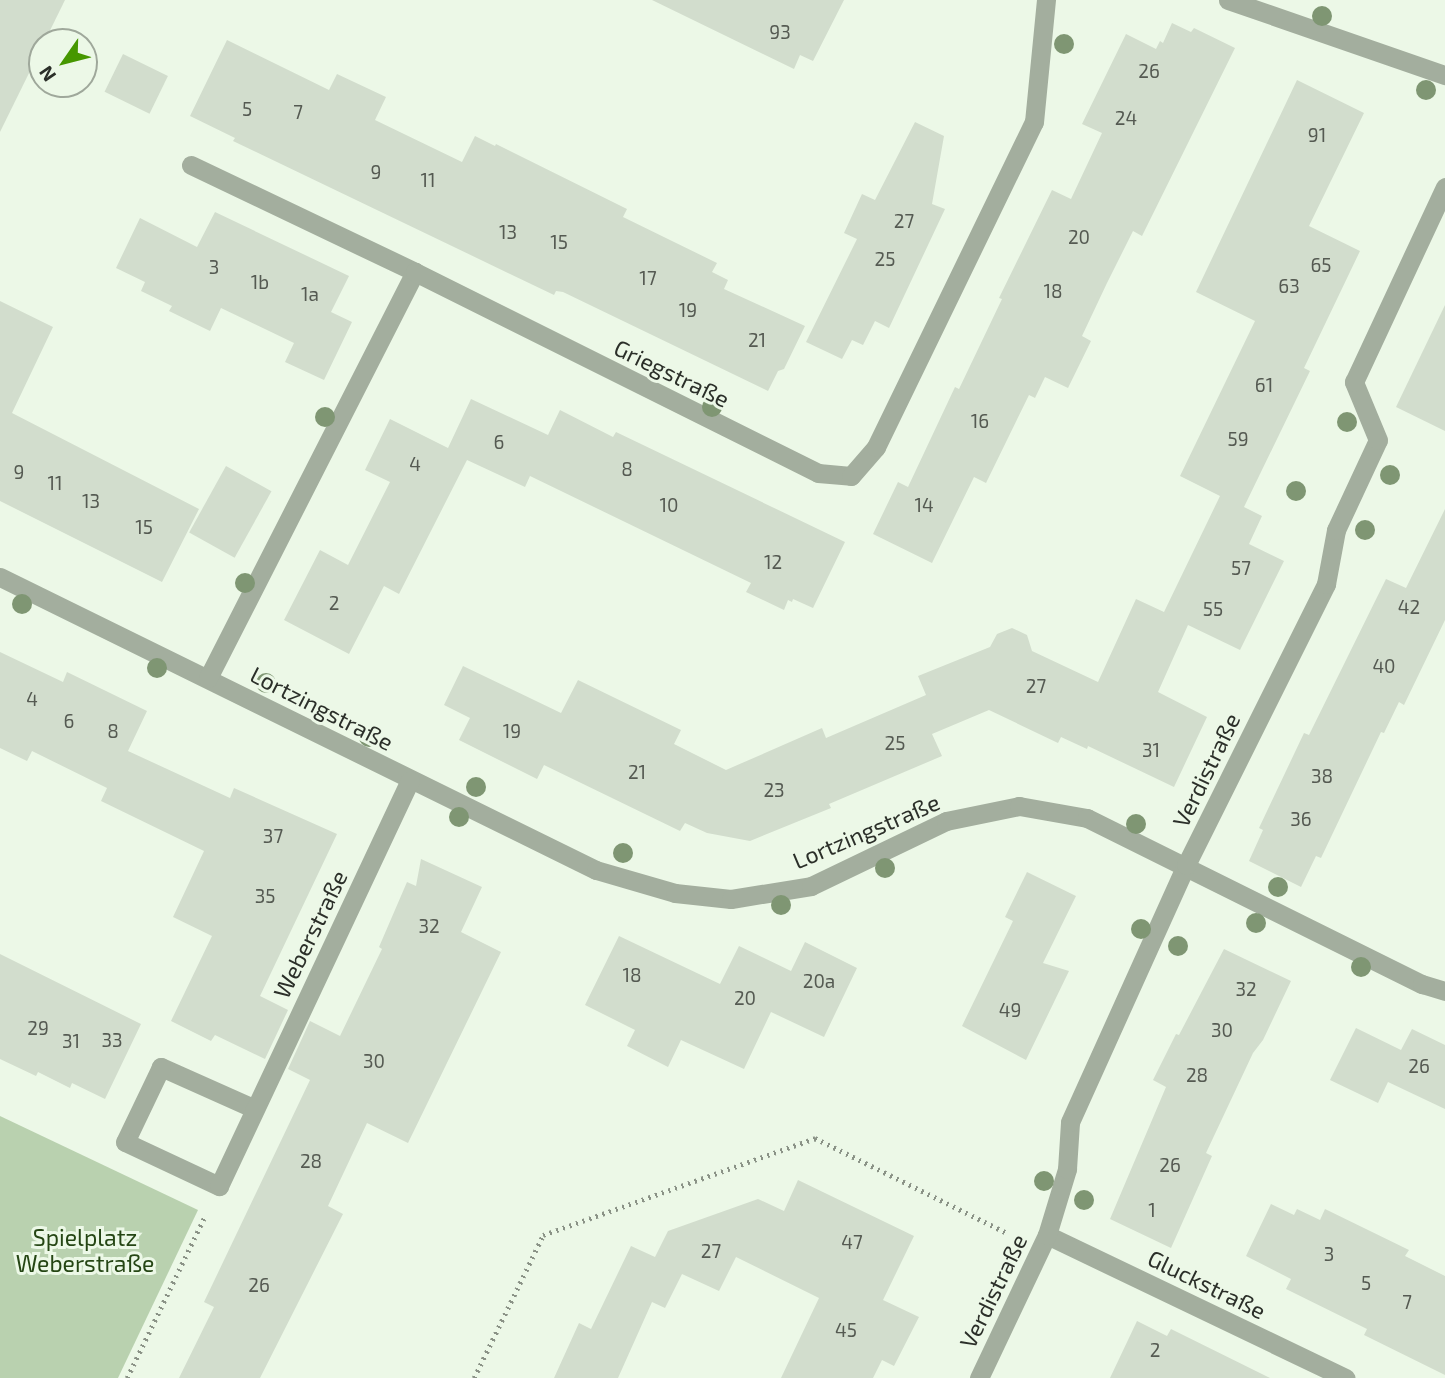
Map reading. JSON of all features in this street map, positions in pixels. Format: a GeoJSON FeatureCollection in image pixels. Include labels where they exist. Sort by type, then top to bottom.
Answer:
{"type":"FeatureCollection","features":[{"type":"Feature","properties":{"kind":"street","name":"Griegstraße"},"geometry":{"type":"LineString","coordinates":[[415,272],[818,473],[851,476],[876,447],[1034,122],[1046,0]]}},
{"type":"Feature","properties":{"kind":"street"},"geometry":{"type":"LineString","coordinates":[[1228,0],[1445,75]]}},
{"type":"Feature","properties":{"kind":"street"},"geometry":{"type":"LineString","coordinates":[[191,165],[415,272],[208,678]]}},
{"type":"Feature","properties":{"kind":"street","name":"Verdistraße"},"geometry":{"type":"LineString","coordinates":[[979,1378],[1044,1242],[1067,1169],[1070,1122],[1186,865],[1326,584],[1336,530],[1378,440],[1354,382],[1445,187]]}},
{"type":"Feature","properties":{"kind":"street","name":"Lortzingstraße"},"geometry":{"type":"LineString","coordinates":[[0,577],[208,678],[410,781],[596,870],[675,893],[731,899],[811,886],[946,821],[1019,806],[1087,818],[1422,984],[1445,991]]}},
{"type":"Feature","properties":{"kind":"street","name":"Weberstraße"},"geometry":{"type":"LineString","coordinates":[[219,1186],[253,1108],[410,781]]}},
{"type":"Feature","properties":{"kind":"street"},"geometry":{"type":"LineString","coordinates":[[219,1186],[125,1142],[161,1066],[253,1108]]}},
{"type":"Feature","properties":{"kind":"street","name":"Gluckstraße"},"geometry":{"type":"LineString","coordinates":[[1044,1242],[1346,1378]]}},
{"type":"Feature","properties":{"kind":"path"},"geometry":{"type":"LineString","coordinates":[[474,1378],[542,1236],[815,1138],[1044,1242]]}},
{"type":"Feature","properties":{"kind":"path"},"geometry":{"type":"LineString","coordinates":[[127,1378],[219,1186]]}},
{"type":"Feature","properties":{"kind":"green space","name":"Spielplatz Weberstraße"},"geometry":{"type":"Polygon","coordinates":[[[0,1116],[198,1210],[118,1378],[0,1378],[0,1116]]]}},
{"type":"Feature","properties":{"kind":"building"},"geometry":{"type":"Polygon","coordinates":[[[0,0],[65,0],[51,28],[28,28],[28,75],[0,132],[0,0]]]}},
{"type":"Feature","properties":{"kind":"building"},"geometry":{"type":"Polygon","coordinates":[[[652,0],[844,0],[813,61],[800,55],[794,69],[652,0]]]}},
{"type":"Feature","properties":{"kind":"building"},"geometry":{"type":"Polygon","coordinates":[[[1172,23],[1191,32],[1194,28],[1235,48],[1142,236],[1133,231],[1107,283],[1082,336],[1091,341],[1068,388],[1045,377],[1035,398],[1029,395],[986,483],[974,477],[932,563],[873,534],[898,482],[908,487],[955,387],[959,389],[1002,299],[999,298],[1052,190],[1071,199],[1102,133],[1082,124],[1126,34],[1156,49],[1160,41],[1163,43],[1172,23]]]}},
{"type":"Feature","properties":{"kind":"building"},"geometry":{"type":"Polygon","coordinates":[[[227,40],[329,90],[337,74],[386,97],[375,120],[462,162],[475,136],[627,209],[623,217],[717,263],[712,272],[728,280],[724,289],[805,326],[784,369],[778,371],[768,391],[563,292],[556,291],[554,295],[233,141],[235,138],[190,116],[227,40]]]}},
{"type":"Feature","properties":{"kind":"building"},"geometry":{"type":"Polygon","coordinates":[[[123,54],[168,76],[150,114],[105,92],[123,54]]]}},
{"type":"Feature","properties":{"kind":"building"},"geometry":{"type":"Polygon","coordinates":[[[1297,80],[1364,113],[1309,226],[1360,251],[1304,368],[1310,371],[1244,507],[1262,516],[1249,544],[1284,561],[1240,650],[1188,625],[1158,692],[1207,717],[1174,787],[1088,746],[1087,749],[1061,737],[1058,743],[989,710],[932,734],[942,756],[829,804],[831,808],[750,841],[707,833],[685,823],[680,831],[544,765],[537,779],[459,740],[470,718],[444,705],[463,666],[561,713],[578,680],[681,730],[674,744],[726,770],[822,728],[826,738],[926,695],[918,676],[990,647],[997,634],[1012,628],[1027,635],[1032,651],[1098,682],[1136,599],[1164,612],[1220,496],[1180,476],[1255,321],[1196,292],[1297,80]]]}},
{"type":"Feature","properties":{"kind":"building"},"geometry":{"type":"Polygon","coordinates":[[[915,122],[944,136],[932,204],[945,209],[889,328],[875,321],[863,345],[852,340],[842,359],[806,342],[857,239],[844,233],[862,194],[875,200],[915,122]]]}},
{"type":"Feature","properties":{"kind":"building"},"geometry":{"type":"Polygon","coordinates":[[[215,212],[349,276],[331,312],[352,322],[324,380],[285,362],[294,343],[221,308],[210,331],[169,311],[172,306],[141,291],[145,282],[116,268],[140,218],[197,247],[215,212]]]}},
{"type":"Feature","properties":{"kind":"building"},"geometry":{"type":"Polygon","coordinates":[[[0,301],[53,327],[12,413],[199,509],[162,582],[0,501],[0,301]]]}},
{"type":"Feature","properties":{"kind":"building"},"geometry":{"type":"Polygon","coordinates":[[[1445,305],[1445,431],[1396,407],[1445,305]]]}},
{"type":"Feature","properties":{"kind":"building"},"geometry":{"type":"Polygon","coordinates":[[[471,399],[548,435],[560,410],[613,437],[616,432],[845,542],[813,608],[793,599],[792,602],[788,600],[784,610],[746,592],[751,583],[530,476],[525,487],[467,460],[399,594],[384,586],[349,654],[284,620],[320,550],[348,565],[390,482],[365,470],[390,419],[448,448],[471,399]]]}},
{"type":"Feature","properties":{"kind":"building"},"geometry":{"type":"Polygon","coordinates":[[[226,466],[271,491],[235,558],[189,532],[226,466]]]}},
{"type":"Feature","properties":{"kind":"building"},"geometry":{"type":"Polygon","coordinates":[[[1445,509],[1445,620],[1404,705],[1399,702],[1384,733],[1381,732],[1321,858],[1316,856],[1301,887],[1249,861],[1263,830],[1259,828],[1304,733],[1309,735],[1386,579],[1406,588],[1445,509]]]}},
{"type":"Feature","properties":{"kind":"building"},"geometry":{"type":"Polygon","coordinates":[[[0,652],[63,682],[67,672],[147,711],[128,751],[230,798],[234,788],[337,834],[260,996],[288,1010],[265,1059],[215,1035],[211,1041],[171,1021],[212,936],[173,917],[204,851],[101,801],[107,788],[32,751],[27,761],[0,748],[0,652]]]}},
{"type":"Feature","properties":{"kind":"building"},"geometry":{"type":"Polygon","coordinates":[[[421,859],[482,887],[461,932],[501,952],[408,1143],[367,1123],[328,1206],[343,1214],[260,1378],[179,1378],[214,1307],[204,1302],[310,1080],[288,1069],[310,1021],[340,1036],[382,949],[379,947],[407,882],[416,886],[421,859]]]}},
{"type":"Feature","properties":{"kind":"building"},"geometry":{"type":"Polygon","coordinates":[[[1027,872],[1076,896],[1043,963],[1069,971],[1026,1060],[962,1026],[1013,921],[1005,917],[1027,872]]]}},
{"type":"Feature","properties":{"kind":"building"},"geometry":{"type":"Polygon","coordinates":[[[619,936],[720,984],[739,946],[791,971],[805,942],[857,968],[824,1037],[771,1012],[744,1069],[681,1040],[668,1067],[627,1046],[635,1030],[585,1005],[619,936]]]}},
{"type":"Feature","properties":{"kind":"building"},"geometry":{"type":"Polygon","coordinates":[[[1224,949],[1291,981],[1263,1040],[1253,1053],[1206,1153],[1212,1156],[1171,1248],[1110,1219],[1166,1087],[1153,1080],[1224,949]]]}},
{"type":"Feature","properties":{"kind":"building"},"geometry":{"type":"Polygon","coordinates":[[[0,954],[141,1024],[105,1099],[72,1083],[70,1088],[38,1072],[36,1076],[0,1059],[0,954]]]}},
{"type":"Feature","properties":{"kind":"building"},"geometry":{"type":"Polygon","coordinates":[[[1356,1028],[1401,1050],[1412,1029],[1445,1045],[1445,1109],[1388,1082],[1378,1103],[1330,1080],[1356,1028]]]}},
{"type":"Feature","properties":{"kind":"building"},"geometry":{"type":"Polygon","coordinates":[[[798,1180],[914,1236],[883,1300],[919,1317],[894,1366],[882,1360],[873,1378],[781,1378],[819,1298],[736,1257],[719,1291],[682,1274],[665,1308],[652,1302],[618,1378],[554,1378],[579,1323],[591,1329],[631,1246],[655,1257],[668,1231],[758,1199],[784,1211],[798,1180]]]}},
{"type":"Feature","properties":{"kind":"building"},"geometry":{"type":"Polygon","coordinates":[[[1271,1204],[1294,1215],[1297,1209],[1320,1220],[1325,1209],[1409,1250],[1405,1256],[1445,1276],[1445,1375],[1364,1335],[1367,1329],[1286,1289],[1291,1279],[1246,1256],[1271,1204]]]}},
{"type":"Feature","properties":{"kind":"building"},"geometry":{"type":"Polygon","coordinates":[[[1137,1321],[1167,1336],[1171,1329],[1270,1378],[1110,1378],[1137,1321]]]}}]}
